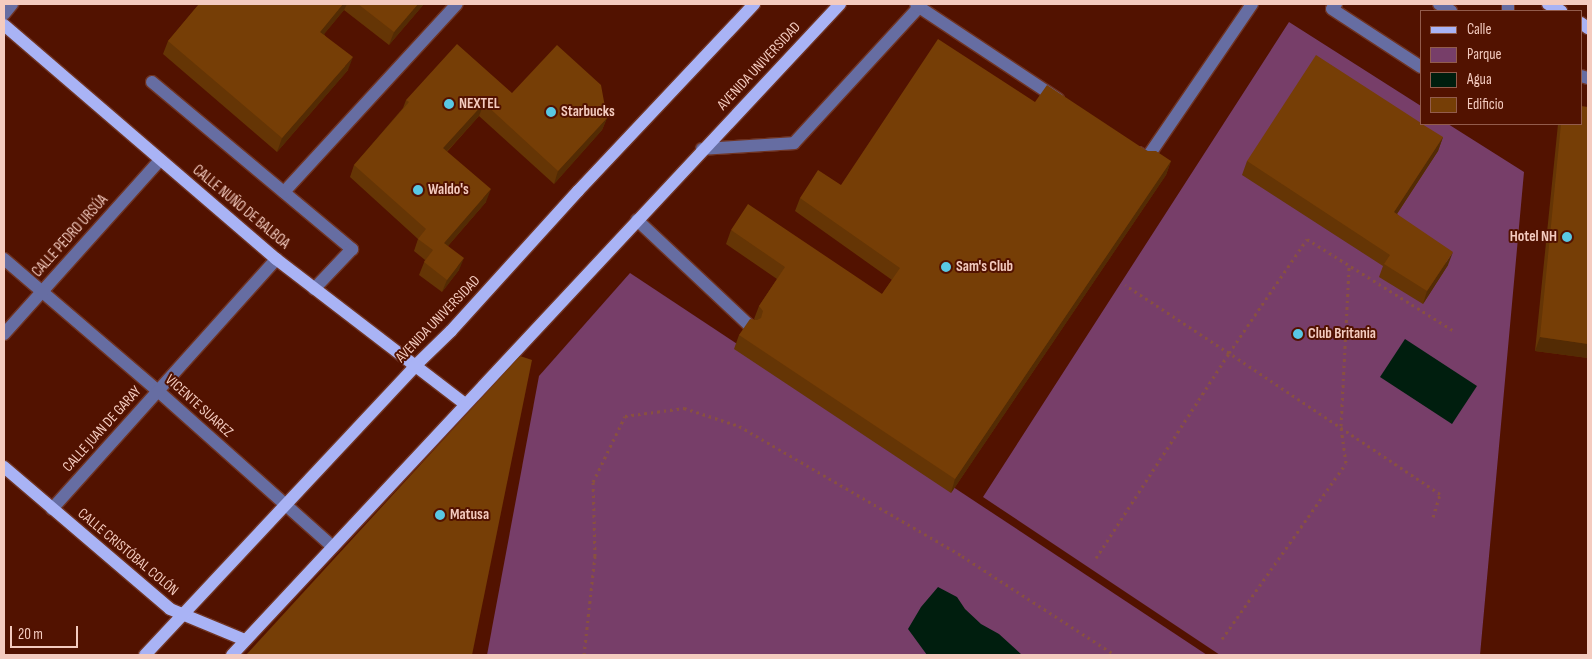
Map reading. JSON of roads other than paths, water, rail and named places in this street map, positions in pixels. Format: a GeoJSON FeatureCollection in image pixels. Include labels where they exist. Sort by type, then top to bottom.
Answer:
{"type":"FeatureCollection","features":[{"type":"Feature","properties":{"kind":"main road","name":"AVENIDA UNIVERSIDAD"},"geometry":{"type":"LineString","coordinates":[[145,655],[184,616],[284,504],[415,366],[451,331],[578,191],[754,4]]}},
{"type":"Feature","properties":{"kind":"main road","name":"AVENIDA UNIVERSIDAD"},"geometry":{"type":"LineString","coordinates":[[232,655],[702,149],[840,4]]}},
{"type":"Feature","properties":{"kind":"main road"},"geometry":{"type":"LineString","coordinates":[[1548,4],[1559,10]]}},
{"type":"Feature","properties":{"kind":"main road","name":"CALLE NUÑO DE BALBOA"},"geometry":{"type":"LineString","coordinates":[[4,25],[276,259],[465,404]]}},
{"type":"Feature","properties":{"kind":"main road","name":"CALLE CRISTÓBAL COLÓN"},"geometry":{"type":"LineString","coordinates":[[4,467],[170,609],[245,640]]}},
{"type":"Feature","properties":{"kind":"street"},"geometry":{"type":"LineString","coordinates":[[4,14],[12,4]]}},
{"type":"Feature","properties":{"kind":"street"},"geometry":{"type":"LineString","coordinates":[[284,192],[457,4]]}},
{"type":"Feature","properties":{"kind":"street"},"geometry":{"type":"LineString","coordinates":[[1131,148],[1147,158],[1252,4]]}},
{"type":"Feature","properties":{"kind":"street"},"geometry":{"type":"LineString","coordinates":[[1336,4],[1332,9],[1420,66]]}},
{"type":"Feature","properties":{"kind":"street"},"geometry":{"type":"LineString","coordinates":[[702,149],[794,143],[919,5],[1067,105]]}},
{"type":"Feature","properties":{"kind":"street"},"geometry":{"type":"LineString","coordinates":[[152,82],[352,248],[314,289]]}},
{"type":"Feature","properties":{"kind":"street","name":"CALLE PEDRO URSÚA"},"geometry":{"type":"LineString","coordinates":[[4,334],[160,160]]}},
{"type":"Feature","properties":{"kind":"street"},"geometry":{"type":"LineString","coordinates":[[637,220],[750,326]]}},
{"type":"Feature","properties":{"kind":"street","name":"VICENTE SUAREZ"},"geometry":{"type":"LineString","coordinates":[[4,259],[158,391],[333,546]]}},
{"type":"Feature","properties":{"kind":"street","name":"CALLE JUAN DE GARAY"},"geometry":{"type":"LineString","coordinates":[[52,509],[276,259]]}},
{"type":"Feature","properties":{"kind":"water"},"geometry":{"type":"Polygon","coordinates":[[[1405,339],[1477,386],[1452,424],[1380,377],[1405,339]]]}},
{"type":"Feature","properties":{"kind":"water"},"geometry":{"type":"Polygon","coordinates":[[[938,587],[957,597],[965,609],[981,624],[999,634],[1022,655],[927,655],[908,629],[921,607],[938,587]]]}},
{"type":"Feature","properties":{"kind":"place","name":"NEXTEL"},"geometry":{"type":"Point","coordinates":[449,104]}},
{"type":"Feature","properties":{"kind":"place","name":"Starbucks"},"geometry":{"type":"Point","coordinates":[551,112]}},
{"type":"Feature","properties":{"kind":"place","name":"Waldo's"},"geometry":{"type":"Point","coordinates":[418,190]}},
{"type":"Feature","properties":{"kind":"place","name":"Hotel NH"},"geometry":{"type":"Point","coordinates":[1567,237]}},
{"type":"Feature","properties":{"kind":"place","name":"Sam's Club"},"geometry":{"type":"Point","coordinates":[946,267]}},
{"type":"Feature","properties":{"kind":"place","name":"Club Britania"},"geometry":{"type":"Point","coordinates":[1298,334]}},
{"type":"Feature","properties":{"kind":"place","name":"Matusa"},"geometry":{"type":"Point","coordinates":[440,515]}}]}
